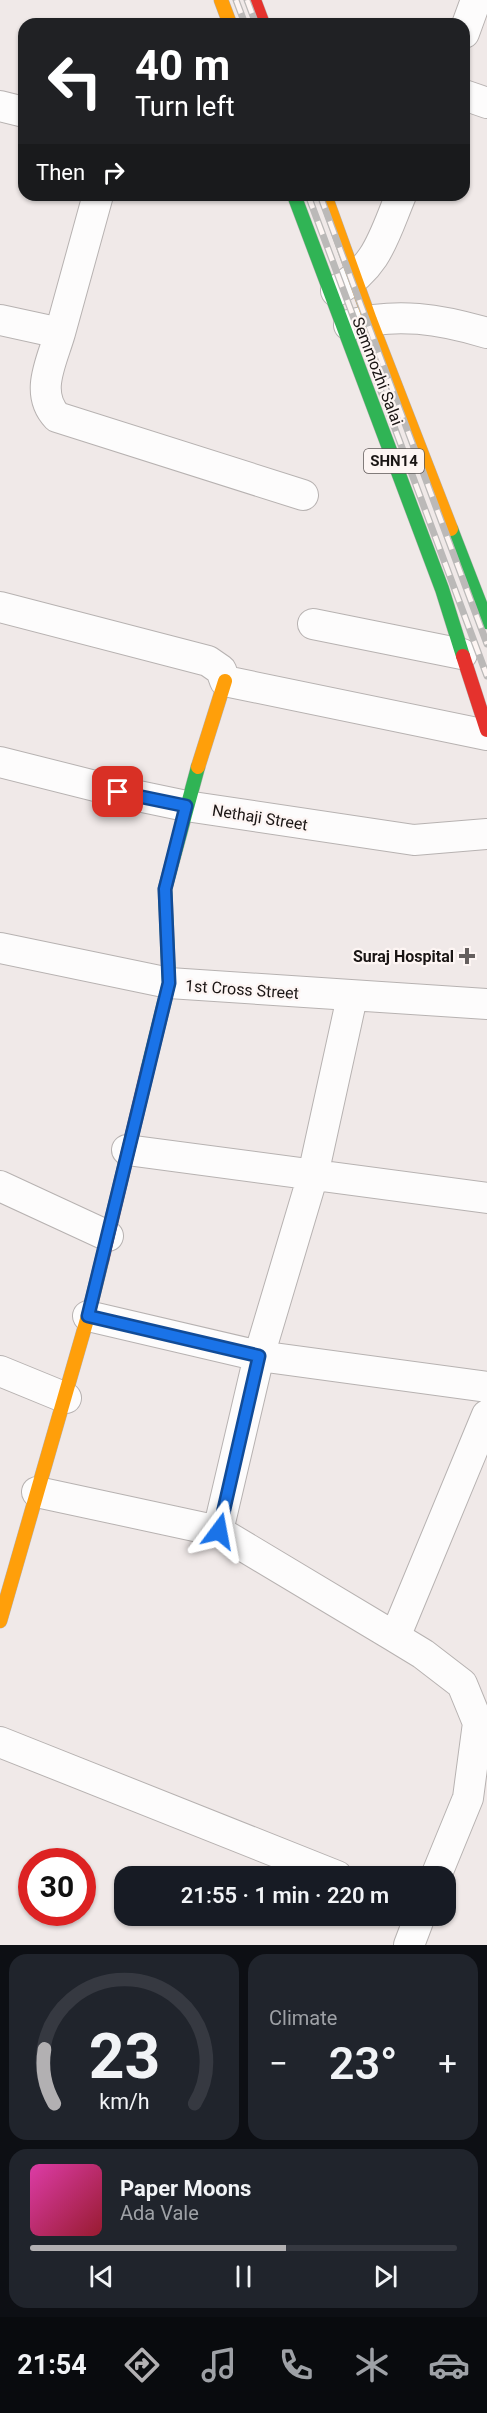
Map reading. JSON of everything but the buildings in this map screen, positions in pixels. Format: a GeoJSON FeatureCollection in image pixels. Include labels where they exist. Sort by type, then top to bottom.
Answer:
{"type":"FeatureCollection","features":[{"type":"Feature","properties":{"kind":"main road"},"geometry":{"type":"LineString","coordinates":[[221,0],[228,18]]}},
{"type":"Feature","properties":{"kind":"main road"},"geometry":{"type":"LineString","coordinates":[[254,0],[261,18]]}},
{"type":"Feature","properties":{"kind":"main road","name":"Semmozhi Salai"},"geometry":{"type":"LineString","coordinates":[[297,201],[343,287],[466,579],[462,654],[487,730]]}},
{"type":"Feature","properties":{"kind":"main road","name":"Semmozhi Salai"},"geometry":{"type":"LineString","coordinates":[[326,201],[343,287],[466,579],[487,622]]}},
{"type":"Feature","properties":{"kind":"main road"},"geometry":{"type":"LineString","coordinates":[[0,1621],[9,1549],[37,1492],[66,1398],[169,983],[165,889],[186,806],[225,681]]}},
{"type":"Feature","properties":{"kind":"street"},"geometry":{"type":"LineString","coordinates":[[469,18],[476,0]]}},
{"type":"Feature","properties":{"kind":"street"},"geometry":{"type":"LineString","coordinates":[[470,97],[487,103]]}},
{"type":"Feature","properties":{"kind":"street"},"geometry":{"type":"LineString","coordinates":[[0,106],[18,110]]}},
{"type":"Feature","properties":{"kind":"street"},"geometry":{"type":"LineString","coordinates":[[96,201],[45,388],[46,403],[57,417],[303,495]]}},
{"type":"Feature","properties":{"kind":"street"},"geometry":{"type":"LineString","coordinates":[[343,287],[376,255],[398,201]]}},
{"type":"Feature","properties":{"kind":"street"},"geometry":{"type":"LineString","coordinates":[[357,323],[410,317],[487,333]]}},
{"type":"Feature","properties":{"kind":"street"},"geometry":{"type":"LineString","coordinates":[[0,320],[60,333]]}},
{"type":"Feature","properties":{"kind":"street"},"geometry":{"type":"LineString","coordinates":[[0,606],[208,661],[221,670],[225,681],[487,735]]}},
{"type":"Feature","properties":{"kind":"street"},"geometry":{"type":"LineString","coordinates":[[313,624],[462,654]]}},
{"type":"Feature","properties":{"kind":"street","name":"Nethaji Street"},"geometry":{"type":"LineString","coordinates":[[0,762],[118,792],[186,806],[414,840],[487,834]]}},
{"type":"Feature","properties":{"kind":"street","name":"1st Cross Street"},"geometry":{"type":"LineString","coordinates":[[0,948],[169,983],[352,997],[487,1004]]}},
{"type":"Feature","properties":{"kind":"street"},"geometry":{"type":"LineString","coordinates":[[219,1531],[259,1356],[313,1175],[352,997]]}},
{"type":"Feature","properties":{"kind":"street"},"geometry":{"type":"LineString","coordinates":[[128,1150],[487,1198]]}},
{"type":"Feature","properties":{"kind":"street"},"geometry":{"type":"LineString","coordinates":[[0,1186],[108,1236]]}},
{"type":"Feature","properties":{"kind":"street"},"geometry":{"type":"LineString","coordinates":[[88,1316],[259,1356],[487,1386]]}},
{"type":"Feature","properties":{"kind":"street"},"geometry":{"type":"LineString","coordinates":[[0,1371],[66,1398]]}},
{"type":"Feature","properties":{"kind":"street"},"geometry":{"type":"LineString","coordinates":[[395,1637],[487,1415]]}},
{"type":"Feature","properties":{"kind":"street"},"geometry":{"type":"LineString","coordinates":[[37,1492],[219,1531],[423,1654],[462,1684],[478,1723],[477,1803],[442,1866]]}},
{"type":"Feature","properties":{"kind":"street"},"geometry":{"type":"LineString","coordinates":[[0,1742],[312,1866]]}},
{"type":"Feature","properties":{"kind":"street"},"geometry":{"type":"LineString","coordinates":[[409,1945],[416,1926]]}},
{"type":"Feature","properties":{"kind":"railway"},"geometry":{"type":"LineString","coordinates":[[236,0],[243,18]]}},
{"type":"Feature","properties":{"kind":"railway"},"geometry":{"type":"LineString","coordinates":[[247,0],[254,18]]}},
{"type":"Feature","properties":{"kind":"railway"},"geometry":{"type":"LineString","coordinates":[[310,201],[487,676]]}},
{"type":"Feature","properties":{"kind":"railway"},"geometry":{"type":"LineString","coordinates":[[322,201],[487,644]]}},
{"type":"Feature","properties":{"kind":"traffic: fast"},"geometry":{"type":"LineString","coordinates":[[296,201],[442,589],[463,656]]}},
{"type":"Feature","properties":{"kind":"traffic: fast"},"geometry":{"type":"LineString","coordinates":[[451,529],[487,622]]}},
{"type":"Feature","properties":{"kind":"traffic: fast"},"geometry":{"type":"LineString","coordinates":[[148,1068],[169,983],[165,889],[198,767]]}},
{"type":"Feature","properties":{"kind":"traffic: slow"},"geometry":{"type":"LineString","coordinates":[[221,0],[228,18]]}},
{"type":"Feature","properties":{"kind":"traffic: slow"},"geometry":{"type":"LineString","coordinates":[[327,201],[370,320],[451,529]]}},
{"type":"Feature","properties":{"kind":"traffic: slow"},"geometry":{"type":"LineString","coordinates":[[198,767],[225,681]]}},
{"type":"Feature","properties":{"kind":"traffic: slow"},"geometry":{"type":"LineString","coordinates":[[0,1621],[102,1260]]}},
{"type":"Feature","properties":{"kind":"traffic: jam"},"geometry":{"type":"LineString","coordinates":[[254,0],[261,18]]}},
{"type":"Feature","properties":{"kind":"traffic: jam"},"geometry":{"type":"LineString","coordinates":[[463,656],[487,730]]}},
{"type":"Feature","properties":{"kind":"traffic: jam"},"geometry":{"type":"LineString","coordinates":[[102,1260],[148,1068]]}},
{"type":"Feature","properties":{"kind":"place","name":"Suraj Hospital"},"geometry":{"type":"Point","coordinates":[467,956]}},
{"type":"Feature","properties":{"kind":"route"},"geometry":{"type":"LineString","coordinates":[[118,792],[186,806],[165,889],[169,983],[88,1316],[259,1356],[219,1531]]}}]}
